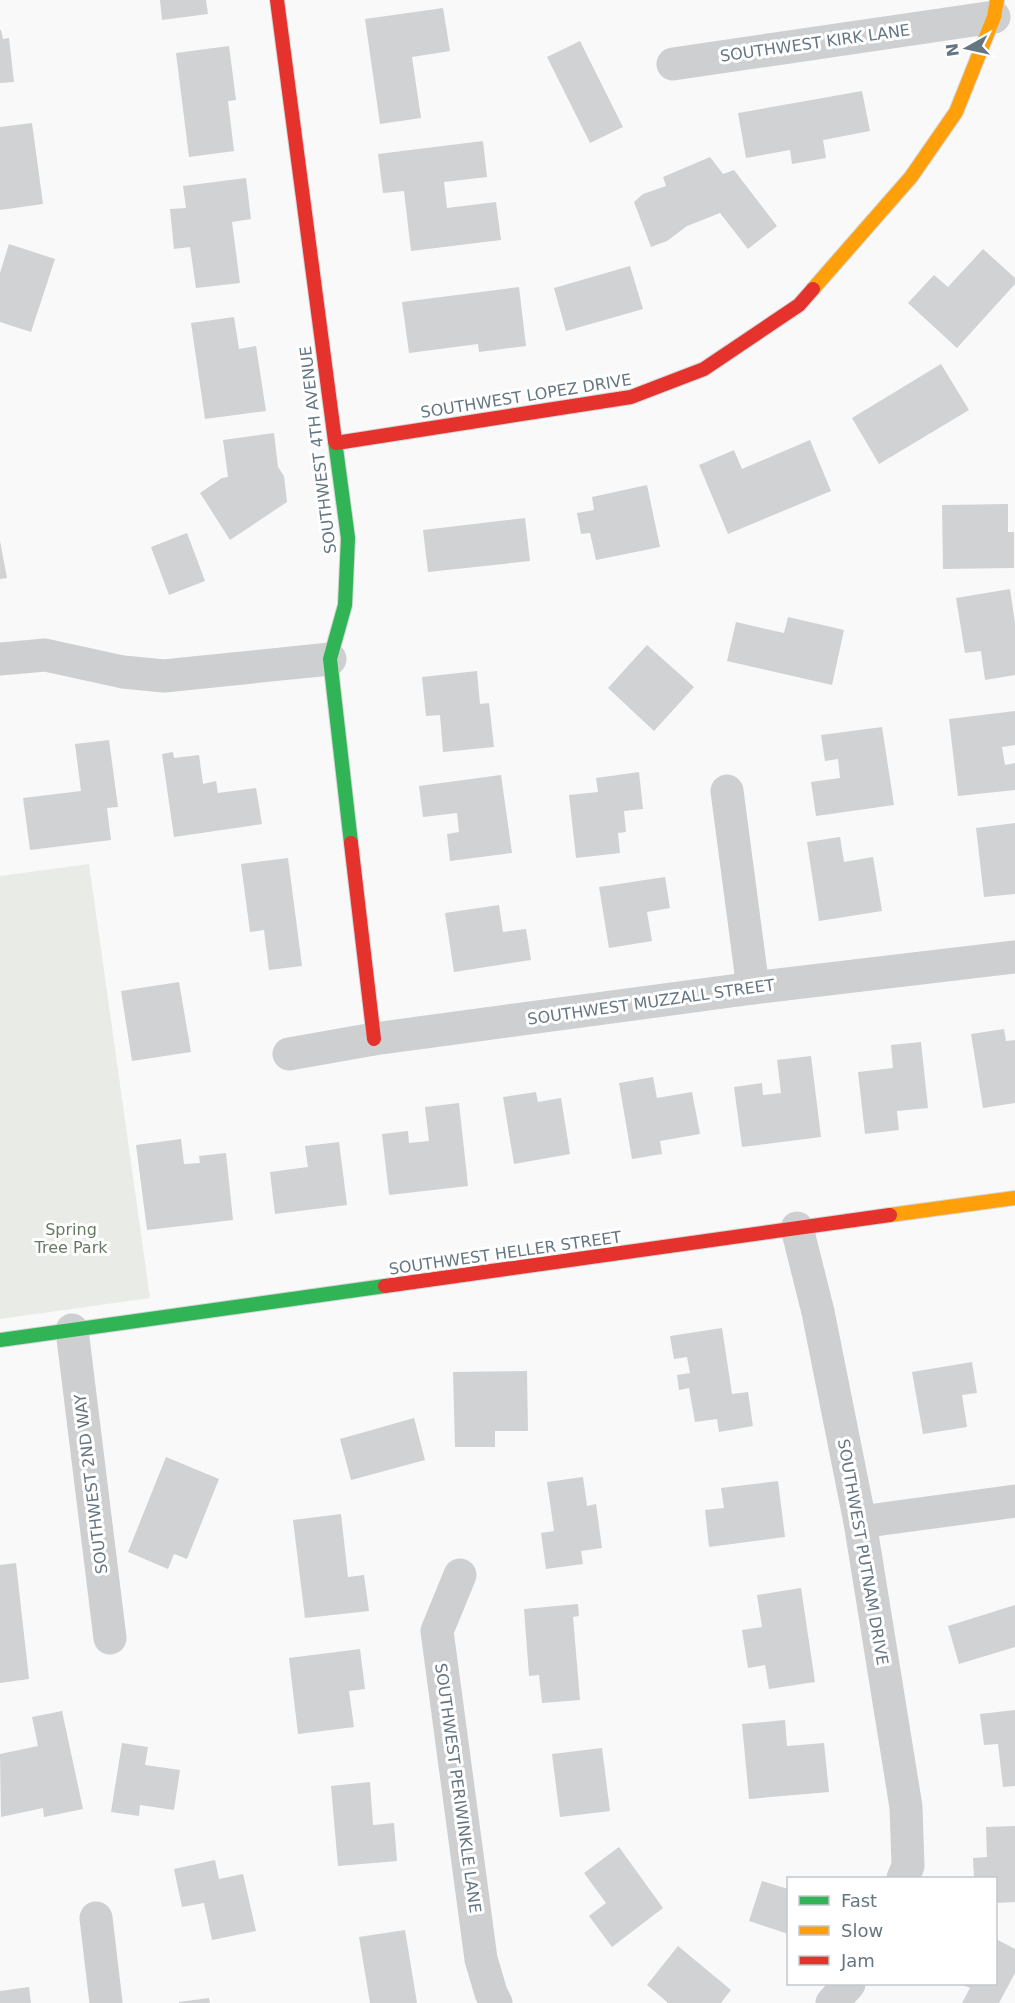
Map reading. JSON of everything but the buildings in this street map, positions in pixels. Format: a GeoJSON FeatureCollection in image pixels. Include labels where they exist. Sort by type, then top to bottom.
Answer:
{"type":"FeatureCollection","features":[{"type":"Feature","properties":{"kind":"street","name":"SOUTHWEST 4TH AVENUE"},"geometry":{"type":"LineString","coordinates":[[277,0],[348,538],[345,605],[330,659],[374,1039]]}},
{"type":"Feature","properties":{"kind":"street","name":"SOUTHWEST LOPEZ DRIVE"},"geometry":{"type":"LineString","coordinates":[[336,443],[631,397],[704,369],[799,305],[910,177],[956,112],[995,9]]}},
{"type":"Feature","properties":{"kind":"street","name":"SOUTHWEST KIRK LANE"},"geometry":{"type":"LineString","coordinates":[[673,64],[995,9]]}},
{"type":"Feature","properties":{"kind":"street"},"geometry":{"type":"LineString","coordinates":[[0,659],[45,655],[123,672],[164,676],[330,659]]}},
{"type":"Feature","properties":{"kind":"street"},"geometry":{"type":"LineString","coordinates":[[727,791],[753,988]]}},
{"type":"Feature","properties":{"kind":"street","name":"SOUTHWEST MUZZALL STREET"},"geometry":{"type":"LineString","coordinates":[[289,1054],[374,1039],[753,988],[1015,957]]}},
{"type":"Feature","properties":{"kind":"street","name":"SOUTHWEST HELLER STREET"},"geometry":{"type":"LineString","coordinates":[[0,1340],[1015,1198]]}},
{"type":"Feature","properties":{"kind":"street","name":"SOUTHWEST PUTNAM DRIVE"},"geometry":{"type":"LineString","coordinates":[[797,1228],[818,1312],[860,1522],[906,1807],[908,1866],[903,1877]]}},
{"type":"Feature","properties":{"kind":"street","name":"SOUTHWEST 2ND WAY"},"geometry":{"type":"LineString","coordinates":[[72,1330],[110,1638]]}},
{"type":"Feature","properties":{"kind":"street"},"geometry":{"type":"LineString","coordinates":[[860,1522],[1015,1501]]}},
{"type":"Feature","properties":{"kind":"street","name":"SOUTHWEST PERIWINKLE LANE"},"geometry":{"type":"LineString","coordinates":[[460,1575],[437,1631],[481,1959],[496,2003]]}},
{"type":"Feature","properties":{"kind":"street"},"geometry":{"type":"LineString","coordinates":[[96,1918],[106,2003]]}},
{"type":"Feature","properties":{"kind":"street"},"geometry":{"type":"LineString","coordinates":[[832,2003],[847,1985]]}},
{"type":"Feature","properties":{"kind":"green space","name":"Spring Tree Park"},"geometry":{"type":"Polygon","coordinates":[[[89,864],[150,1298],[0,1319],[0,876],[89,864]]]}},
{"type":"Feature","properties":{"kind":"traffic: fast"},"geometry":{"type":"LineString","coordinates":[[335,441],[348,538],[345,605],[330,659],[351,843]]}},
{"type":"Feature","properties":{"kind":"traffic: fast"},"geometry":{"type":"LineString","coordinates":[[0,1340],[385,1286]]}},
{"type":"Feature","properties":{"kind":"traffic: slow"},"geometry":{"type":"LineString","coordinates":[[813,289],[911,177],[956,112],[994,17],[997,0]]}},
{"type":"Feature","properties":{"kind":"traffic: slow"},"geometry":{"type":"LineString","coordinates":[[890,1215],[1015,1198]]}},
{"type":"Feature","properties":{"kind":"traffic: jam"},"geometry":{"type":"LineString","coordinates":[[277,0],[335,441]]}},
{"type":"Feature","properties":{"kind":"traffic: jam"},"geometry":{"type":"LineString","coordinates":[[336,443],[631,397],[704,369],[799,305],[813,289]]}},
{"type":"Feature","properties":{"kind":"traffic: jam"},"geometry":{"type":"LineString","coordinates":[[351,843],[374,1039]]}},
{"type":"Feature","properties":{"kind":"traffic: jam"},"geometry":{"type":"LineString","coordinates":[[385,1286],[890,1215]]}}]}
